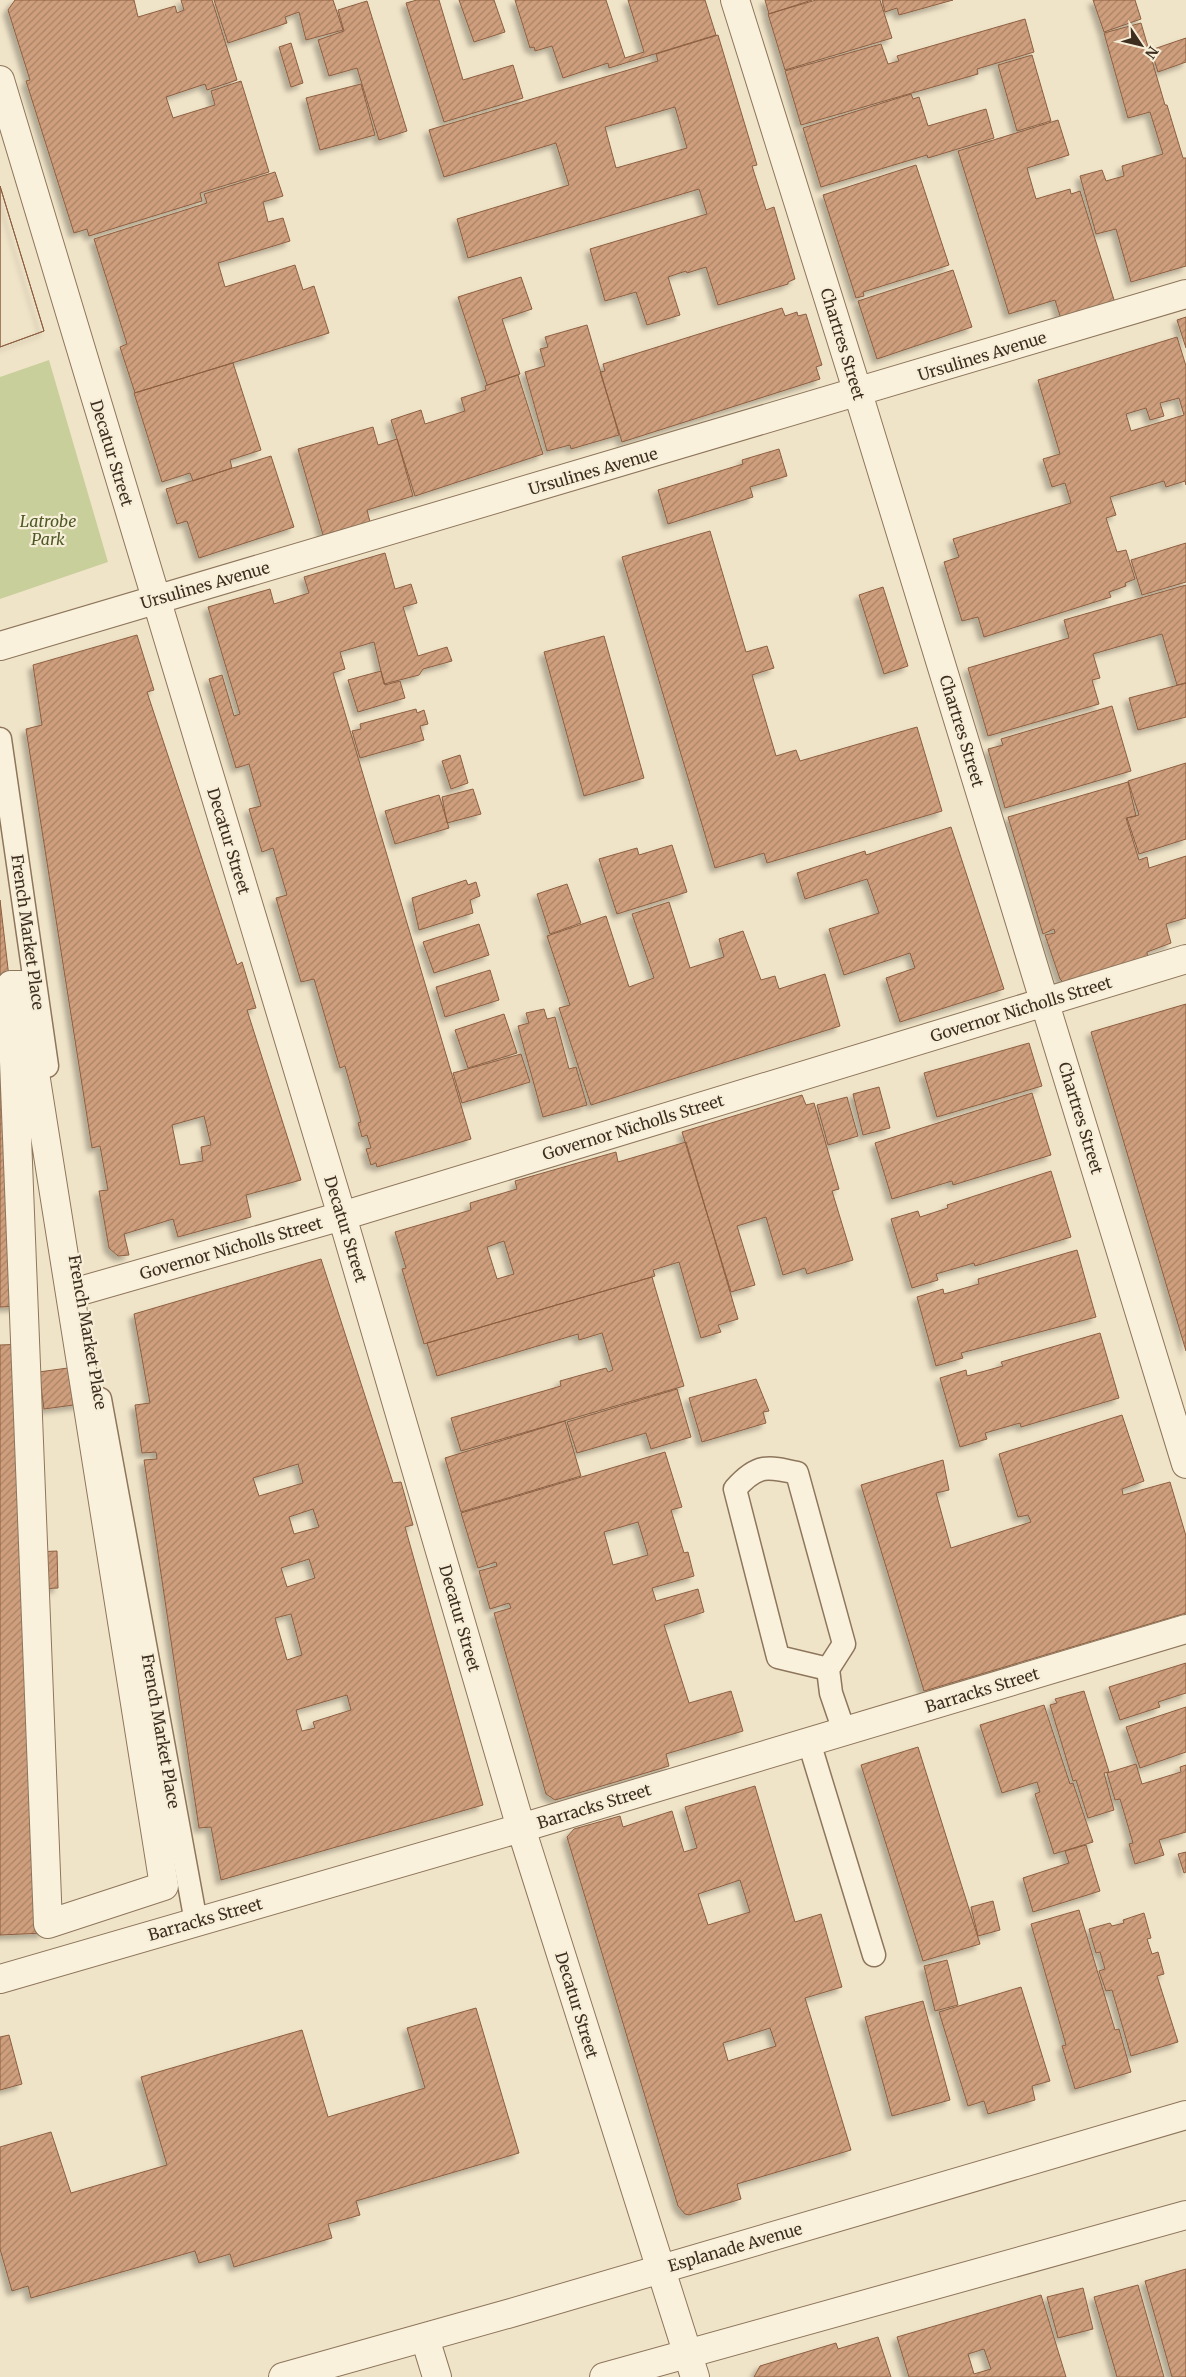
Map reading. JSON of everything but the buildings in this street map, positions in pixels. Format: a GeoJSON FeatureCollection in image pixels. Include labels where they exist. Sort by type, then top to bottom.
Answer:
{"type":"FeatureCollection","features":[{"type":"Feature","properties":{"kind":"street","name":"Chartres Street"},"geometry":{"type":"LineString","coordinates":[[735,0],[1046,1001],[1186,1464]]}},
{"type":"Feature","properties":{"kind":"street","name":"Decatur Street"},"geometry":{"type":"LineString","coordinates":[[0,80],[342,1216],[522,1828],[691,2365]]}},
{"type":"Feature","properties":{"kind":"street","name":"Ursulines Avenue"},"geometry":{"type":"LineString","coordinates":[[0,646],[858,393],[1186,294]]}},
{"type":"Feature","properties":{"kind":"street","name":"Governor Nicholls Street"},"geometry":{"type":"LineString","coordinates":[[80,1291],[342,1216],[1186,959]]}},
{"type":"Feature","properties":{"kind":"street"},"geometry":{"type":"LineString","coordinates":[[21,984],[164,1886],[48,1924],[12,985],[21,984]]}},
{"type":"Feature","properties":{"kind":"street","name":"Barracks Street"},"geometry":{"type":"LineString","coordinates":[[0,1979],[522,1828],[1186,1630]]}},
{"type":"Feature","properties":{"kind":"street","name":"Esplanade Avenue"},"geometry":{"type":"LineString","coordinates":[[284,2377],[425,2338],[1186,2114]]}},
{"type":"Feature","properties":{"kind":"street"},"geometry":{"type":"LineString","coordinates":[[604,2377],[691,2365],[1186,2215]]}},
{"type":"Feature","properties":{"kind":"street"},"geometry":{"type":"LineString","coordinates":[[425,2338],[437,2377]]}},
{"type":"Feature","properties":{"kind":"lane","name":"French Market Place"},"geometry":{"type":"LineString","coordinates":[[0,739],[80,1291],[196,1922]]}},
{"type":"Feature","properties":{"kind":"lane"},"geometry":{"type":"LineString","coordinates":[[828,1668],[778,1657],[735,1489],[746,1477],[770,1467],[798,1473],[844,1644],[828,1668],[831,1693],[844,1731]]}},
{"type":"Feature","properties":{"kind":"lane"},"geometry":{"type":"LineString","coordinates":[[809,1742],[874,1955]]}},
{"type":"Feature","properties":{"kind":"green space","name":"Latrobe Park"},"geometry":{"type":"Polygon","coordinates":[[[49,360],[108,562],[0,599],[0,377],[49,360]]]}}]}
